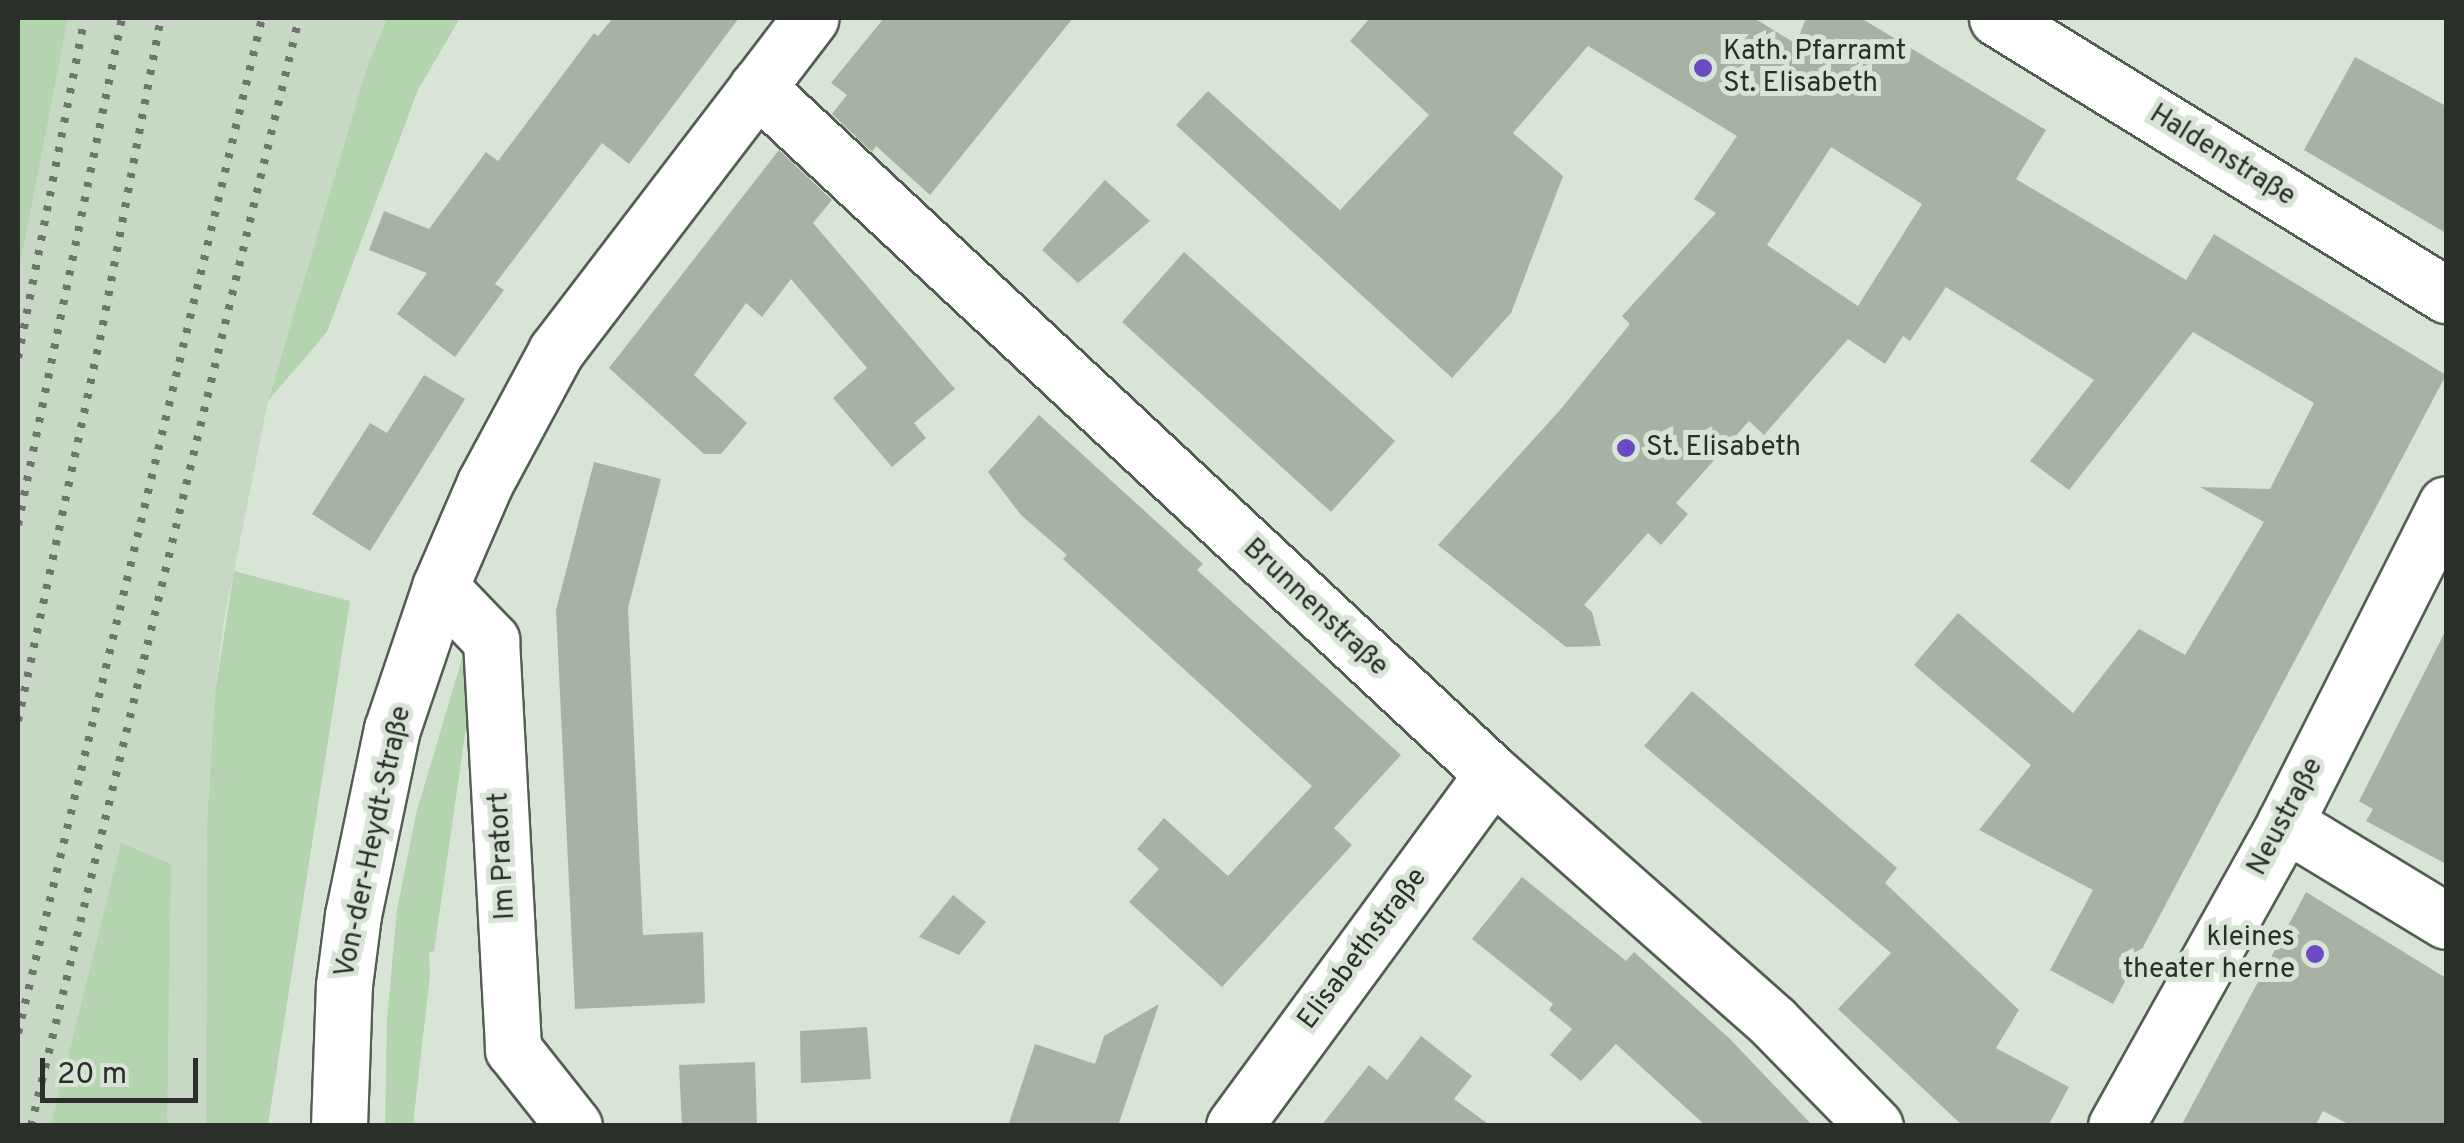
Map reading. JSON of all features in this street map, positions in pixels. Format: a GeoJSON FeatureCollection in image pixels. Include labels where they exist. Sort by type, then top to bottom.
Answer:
{"type":"FeatureCollection","features":[{"type":"Feature","properties":{"kind":"street","name":"Von-der-Heydt-Straße"},"geometry":{"type":"LineString","coordinates":[[340,1126],[344,986],[353,915],[392,730],[440,586],[485,482],[556,351],[812,18]]}},
{"type":"Feature","properties":{"kind":"street","name":"Haldenstraße"},"geometry":{"type":"LineString","coordinates":[[1998,18],[2446,295]]}},
{"type":"Feature","properties":{"kind":"street","name":"Brunnenstraße"},"geometry":{"type":"LineString","coordinates":[[757,87],[1493,774],[1774,1022],[1875,1126]]}},
{"type":"Feature","properties":{"kind":"street","name":"Neustraße"},"geometry":{"type":"LineString","coordinates":[[2116,1126],[2285,823],[2446,504]]}},
{"type":"Feature","properties":{"kind":"street","name":"Im Pratort"},"geometry":{"type":"LineString","coordinates":[[440,586],[491,640],[513,1049],[574,1126]]}},
{"type":"Feature","properties":{"kind":"street","name":"Elisabethstraße"},"geometry":{"type":"LineString","coordinates":[[1234,1126],[1493,774]]}},
{"type":"Feature","properties":{"kind":"street"},"geometry":{"type":"LineString","coordinates":[[2285,823],[2446,921]]}},
{"type":"Feature","properties":{"kind":"shaded area"},"geometry":{"type":"Polygon","coordinates":[[[18,18],[387,18],[366,70],[268,401],[224,620],[207,823],[206,1125],[18,1125],[18,18]]]}},
{"type":"Feature","properties":{"kind":"green space"},"geometry":{"type":"Polygon","coordinates":[[[18,18],[68,18],[18,275],[18,18]]]}},
{"type":"Feature","properties":{"kind":"green space"},"geometry":{"type":"Polygon","coordinates":[[[387,18],[460,18],[418,90],[327,332],[268,401],[366,70],[387,18]]]}},
{"type":"Feature","properties":{"kind":"green space"},"geometry":{"type":"Polygon","coordinates":[[[234,571],[350,601],[268,1125],[206,1125],[207,823],[215,693],[234,571]]]}},
{"type":"Feature","properties":{"kind":"green space"},"geometry":{"type":"Polygon","coordinates":[[[463,655],[473,658],[468,714],[434,951],[429,952],[430,975],[413,1125],[385,1126],[387,1020],[397,910],[416,814],[463,655]]]}},
{"type":"Feature","properties":{"kind":"green space"},"geometry":{"type":"Polygon","coordinates":[[[121,843],[171,864],[167,1125],[51,1125],[121,843]]]}},
{"type":"Feature","properties":{"kind":"building"},"geometry":{"type":"Polygon","coordinates":[[[613,18],[739,18],[629,164],[602,143],[495,284],[504,290],[455,357],[397,314],[427,273],[369,250],[384,211],[429,229],[486,152],[498,161],[594,33],[598,36],[613,18]]]}},
{"type":"Feature","properties":{"kind":"building"},"geometry":{"type":"Polygon","coordinates":[[[884,18],[1073,18],[930,195],[876,146],[872,152],[832,114],[847,95],[831,83],[884,18]]]}},
{"type":"Feature","properties":{"kind":"building"},"geometry":{"type":"Polygon","coordinates":[[[1370,18],[1754,18],[1796,44],[1806,18],[1861,18],[2046,130],[2016,179],[2186,280],[2214,234],[2446,375],[2113,1004],[2050,970],[2093,890],[1979,830],[2031,765],[1914,665],[1958,613],[2073,713],[2139,629],[2185,655],[2264,522],[2200,487],[2270,489],[2314,403],[2193,332],[2069,490],[2030,461],[2094,380],[1946,287],[1910,341],[1903,336],[1885,364],[1848,339],[1764,435],[1749,421],[1676,503],[1688,514],[1661,545],[1648,533],[1584,605],[1592,612],[1601,646],[1566,647],[1438,545],[1560,410],[1630,324],[1622,316],[1716,213],[1694,199],[1737,136],[1588,46],[1513,133],[1563,176],[1511,313],[1452,378],[1176,125],[1208,91],[1340,210],[1429,115],[1350,41],[1370,18]],[[1831,147],[1767,245],[1858,306],[1922,204],[1831,147]]]}},
{"type":"Feature","properties":{"kind":"building"},"geometry":{"type":"Polygon","coordinates":[[[2355,57],[2446,106],[2446,233],[2304,150],[2355,57]]]}},
{"type":"Feature","properties":{"kind":"building"},"geometry":{"type":"Polygon","coordinates":[[[779,150],[832,200],[813,223],[955,389],[914,423],[926,438],[892,467],[833,398],[867,368],[791,279],[762,317],[746,303],[694,375],[747,423],[721,454],[704,454],[609,368],[779,150]]]}},
{"type":"Feature","properties":{"kind":"building"},"geometry":{"type":"Polygon","coordinates":[[[1105,180],[1150,221],[1078,283],[1042,250],[1105,180]]]}},
{"type":"Feature","properties":{"kind":"building"},"geometry":{"type":"Polygon","coordinates":[[[1184,252],[1395,441],[1331,512],[1122,322],[1184,252]]]}},
{"type":"Feature","properties":{"kind":"building"},"geometry":{"type":"Polygon","coordinates":[[[424,375],[465,399],[370,551],[312,514],[370,423],[387,433],[424,375]]]}},
{"type":"Feature","properties":{"kind":"building"},"geometry":{"type":"Polygon","coordinates":[[[1039,415],[1203,564],[1197,570],[1401,755],[1334,828],[1352,845],[1222,987],[1129,902],[1159,869],[1137,849],[1164,818],[1228,876],[1312,786],[1063,559],[1067,555],[1021,515],[988,472],[1039,415]]]}},
{"type":"Feature","properties":{"kind":"building"},"geometry":{"type":"Polygon","coordinates":[[[594,462],[661,479],[628,608],[643,935],[703,932],[705,1003],[575,1009],[556,610],[594,462]]]}},
{"type":"Feature","properties":{"kind":"building"},"geometry":{"type":"Polygon","coordinates":[[[2446,630],[2446,864],[2366,821],[2373,809],[2359,801],[2446,630]]]}},
{"type":"Feature","properties":{"kind":"building"},"geometry":{"type":"Polygon","coordinates":[[[1692,691],[1897,868],[1885,883],[2019,1010],[1996,1048],[2069,1087],[2048,1126],[1963,1126],[1838,1009],[1891,953],[1644,746],[1692,691]]]}},
{"type":"Feature","properties":{"kind":"building"},"geometry":{"type":"Polygon","coordinates":[[[1522,877],[1626,961],[1634,952],[1730,1039],[1813,1126],[1706,1126],[1616,1044],[1581,1081],[1550,1055],[1572,1029],[1549,1010],[1553,1004],[1472,939],[1522,877]]]}},
{"type":"Feature","properties":{"kind":"building"},"geometry":{"type":"Polygon","coordinates":[[[2306,892],[2446,978],[2446,1126],[2352,1126],[2323,1111],[2315,1126],[2181,1126],[2306,892]]]}},
{"type":"Feature","properties":{"kind":"building"},"geometry":{"type":"Polygon","coordinates":[[[953,895],[986,922],[959,955],[919,937],[953,895]]]}},
{"type":"Feature","properties":{"kind":"building"},"geometry":{"type":"Polygon","coordinates":[[[1159,1004],[1118,1126],[1008,1126],[1035,1044],[1095,1064],[1104,1036],[1159,1004]]]}},
{"type":"Feature","properties":{"kind":"building"},"geometry":{"type":"Polygon","coordinates":[[[867,1027],[871,1079],[801,1083],[800,1031],[867,1027]]]}},
{"type":"Feature","properties":{"kind":"building"},"geometry":{"type":"Polygon","coordinates":[[[1421,1036],[1472,1076],[1454,1099],[1491,1126],[1321,1126],[1369,1065],[1387,1080],[1421,1036]]]}},
{"type":"Feature","properties":{"kind":"building"},"geometry":{"type":"Polygon","coordinates":[[[755,1062],[757,1126],[682,1126],[679,1065],[755,1062]]]}},
{"type":"Feature","properties":{"kind":"railway"},"geometry":{"type":"LineString","coordinates":[[18,358],[85,18]]}},
{"type":"Feature","properties":{"kind":"railway"},"geometry":{"type":"LineString","coordinates":[[18,525],[122,18]]}},
{"type":"Feature","properties":{"kind":"railway"},"geometry":{"type":"LineString","coordinates":[[18,721],[100,340],[161,18]]}},
{"type":"Feature","properties":{"kind":"railway"},"geometry":{"type":"LineString","coordinates":[[18,1033],[262,18]]}},
{"type":"Feature","properties":{"kind":"railway"},"geometry":{"type":"LineString","coordinates":[[31,1126],[299,18]]}},
{"type":"Feature","properties":{"kind":"place","name":"Kath. Pfarramt St. Elisabeth"},"geometry":{"type":"Point","coordinates":[1703,68]}},
{"type":"Feature","properties":{"kind":"place","name":"St. Elisabeth"},"geometry":{"type":"Point","coordinates":[1626,448]}},
{"type":"Feature","properties":{"kind":"place","name":"kleines theater herne"},"geometry":{"type":"Point","coordinates":[2315,954]}}]}
